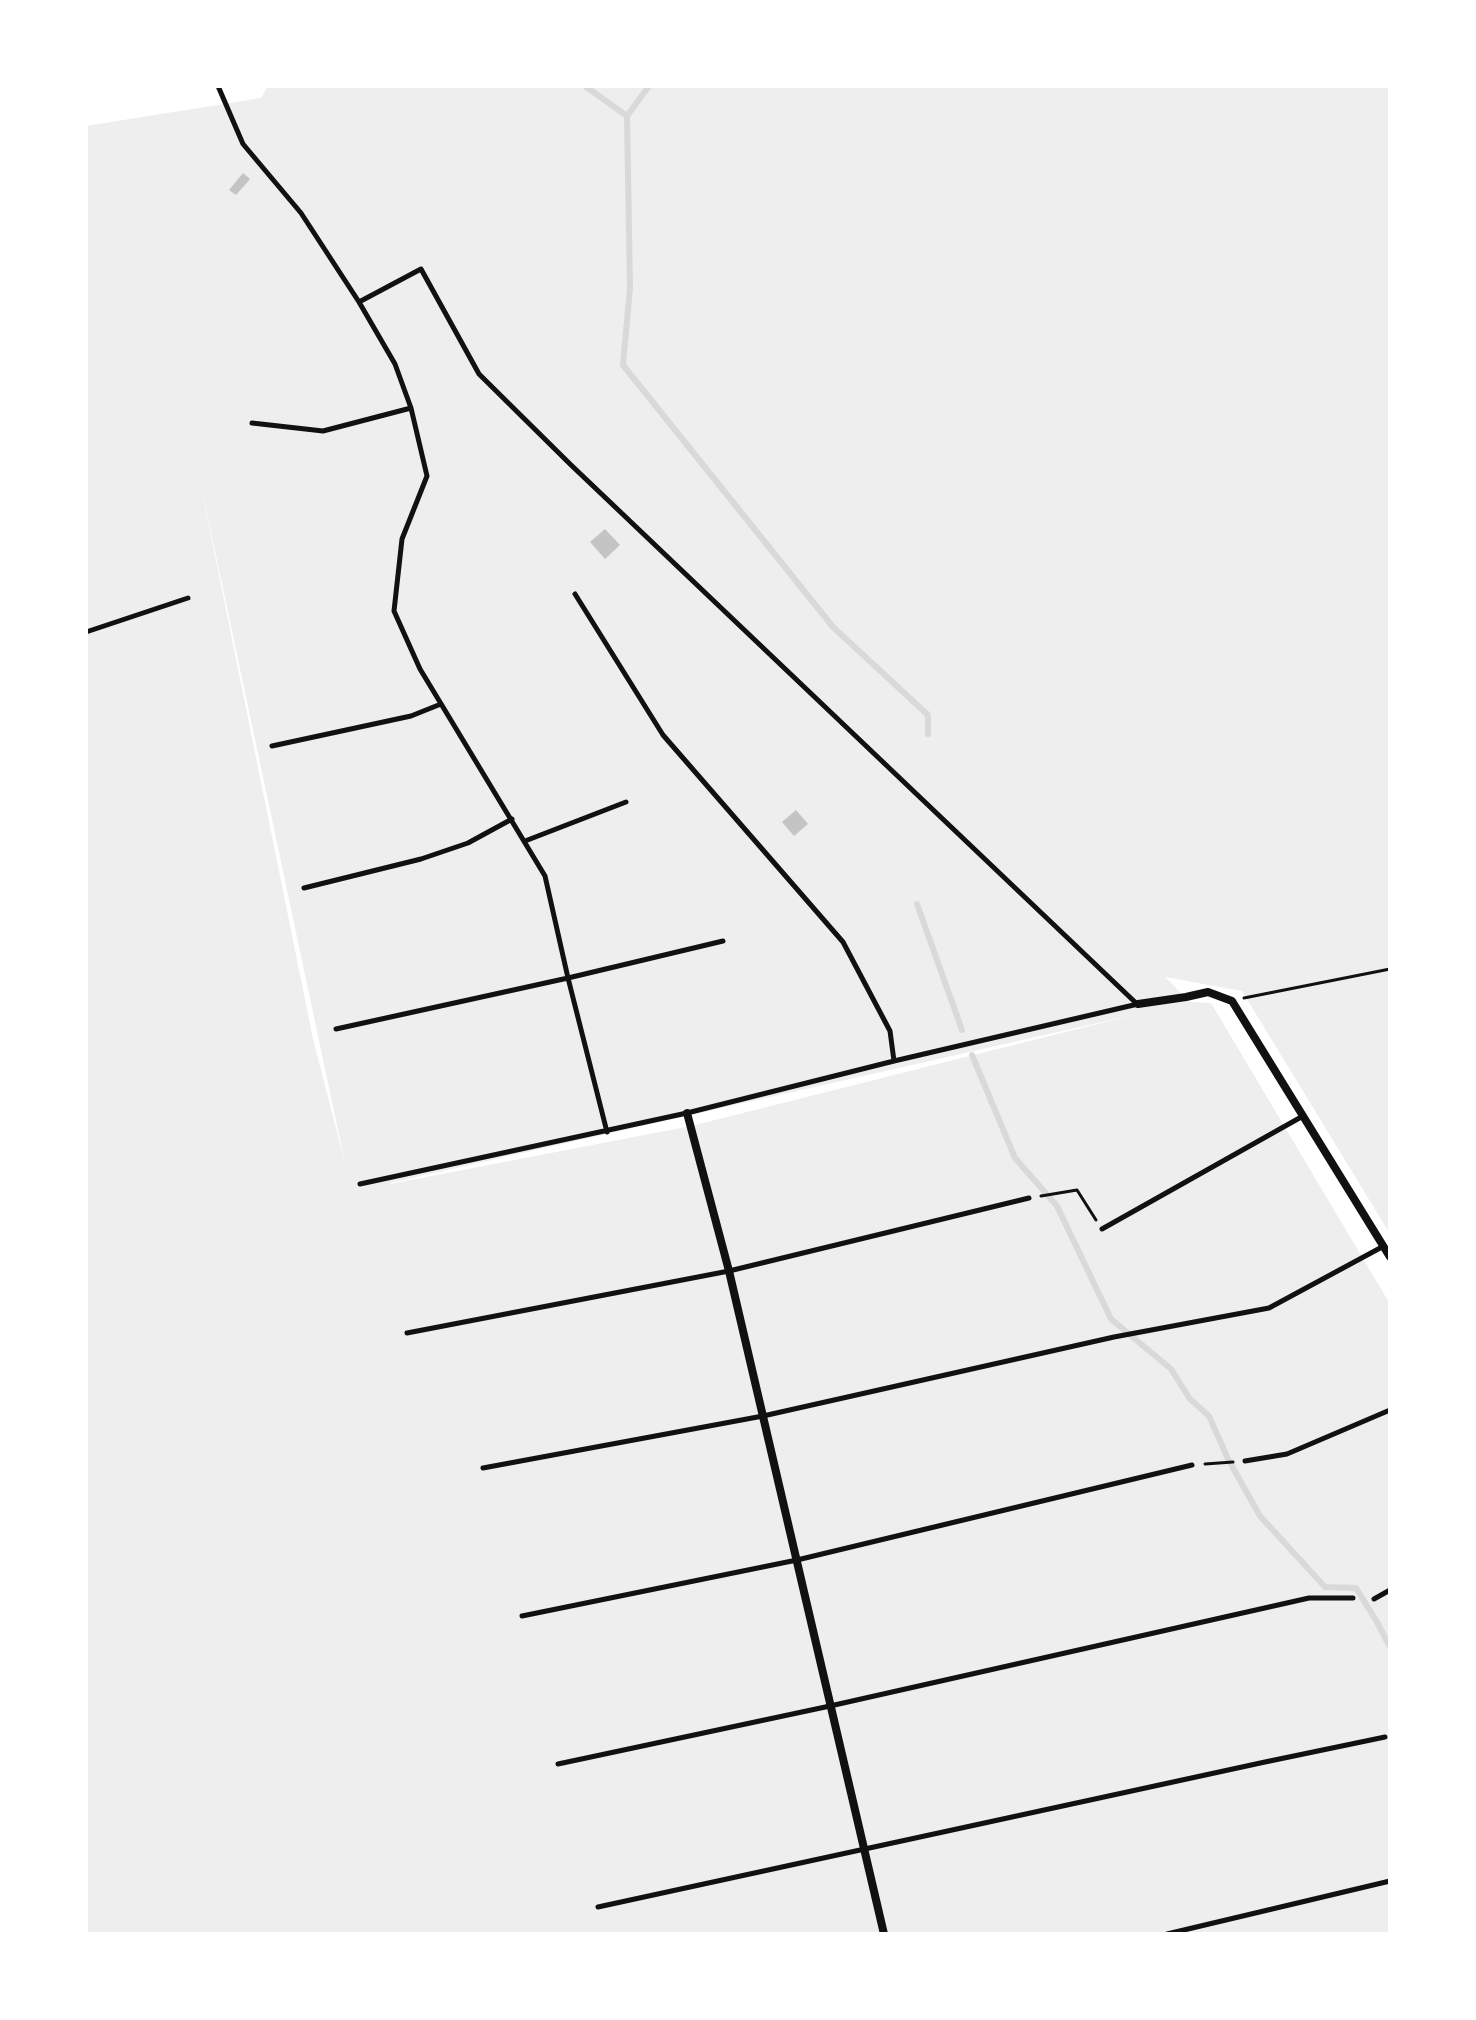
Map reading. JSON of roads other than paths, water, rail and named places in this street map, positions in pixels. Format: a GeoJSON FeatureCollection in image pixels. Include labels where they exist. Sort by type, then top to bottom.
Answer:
{"type":"FeatureCollection","features":[{"type":"Feature","properties":{"kind":"street"},"geometry":{"type":"LineString","coordinates":[[1138,1004],[1208,992],[1232,1001],[1390,1257]]}},
{"type":"Feature","properties":{"kind":"street"},"geometry":{"type":"LineString","coordinates":[[687,1113],[729,1271],[884,1934]]}},
{"type":"Feature","properties":{"kind":"lane"},"geometry":{"type":"LineString","coordinates":[[218,86],[243,144],[301,213],[395,364],[411,408],[427,476],[402,539],[394,611],[420,669],[545,876],[607,1132]]}},
{"type":"Feature","properties":{"kind":"lane"},"geometry":{"type":"LineString","coordinates":[[359,302],[421,269],[479,374],[581,475],[1138,1004]]}},
{"type":"Feature","properties":{"kind":"lane"},"geometry":{"type":"LineString","coordinates":[[252,423],[323,431],[411,408]]}},
{"type":"Feature","properties":{"kind":"lane"},"geometry":{"type":"LineString","coordinates":[[575,594],[663,735],[843,942],[890,1031],[894,1061]]}},
{"type":"Feature","properties":{"kind":"lane"},"geometry":{"type":"LineString","coordinates":[[86,632],[188,598]]}},
{"type":"Feature","properties":{"kind":"lane"},"geometry":{"type":"LineString","coordinates":[[272,746],[411,716],[441,704]]}},
{"type":"Feature","properties":{"kind":"lane"},"geometry":{"type":"LineString","coordinates":[[525,841],[626,802]]}},
{"type":"Feature","properties":{"kind":"lane"},"geometry":{"type":"LineString","coordinates":[[304,888],[421,859],[468,843],[512,819]]}},
{"type":"Feature","properties":{"kind":"lane"},"geometry":{"type":"LineString","coordinates":[[336,1029],[723,941]]}},
{"type":"Feature","properties":{"kind":"lane"},"geometry":{"type":"LineString","coordinates":[[360,1184],[607,1132],[1138,1004]]}},
{"type":"Feature","properties":{"kind":"lane"},"geometry":{"type":"LineString","coordinates":[[1102,1229],[1303,1116]]}},
{"type":"Feature","properties":{"kind":"lane"},"geometry":{"type":"LineString","coordinates":[[407,1333],[729,1271],[1029,1198]]}},
{"type":"Feature","properties":{"kind":"lane"},"geometry":{"type":"LineString","coordinates":[[483,1468],[763,1416],[1114,1337],[1269,1308],[1383,1246]]}},
{"type":"Feature","properties":{"kind":"lane"},"geometry":{"type":"LineString","coordinates":[[1245,1461],[1287,1454],[1390,1410]]}},
{"type":"Feature","properties":{"kind":"lane"},"geometry":{"type":"LineString","coordinates":[[522,1616],[797,1560],[1192,1465]]}},
{"type":"Feature","properties":{"kind":"lane"},"geometry":{"type":"LineString","coordinates":[[1374,1599],[1390,1590]]}},
{"type":"Feature","properties":{"kind":"lane"},"geometry":{"type":"LineString","coordinates":[[558,1764],[1309,1598],[1353,1598]]}},
{"type":"Feature","properties":{"kind":"lane"},"geometry":{"type":"LineString","coordinates":[[598,1907],[1385,1737]]}},
{"type":"Feature","properties":{"kind":"lane"},"geometry":{"type":"LineString","coordinates":[[1167,1934],[1390,1881]]}},
{"type":"Feature","properties":{"kind":"waterway"},"geometry":{"type":"LineString","coordinates":[[585,86],[627,116]]}},
{"type":"Feature","properties":{"kind":"waterway"},"geometry":{"type":"LineString","coordinates":[[649,86],[627,116],[630,288],[623,365],[833,627],[928,715],[928,734]]}},
{"type":"Feature","properties":{"kind":"waterway"},"geometry":{"type":"LineString","coordinates":[[917,904],[962,1030]]}},
{"type":"Feature","properties":{"kind":"waterway"},"geometry":{"type":"LineString","coordinates":[[972,1055],[1015,1158],[1057,1206],[1111,1319],[1171,1369],[1190,1399],[1209,1416],[1228,1459],[1260,1516],[1325,1587],[1356,1588],[1390,1647]]}}]}
